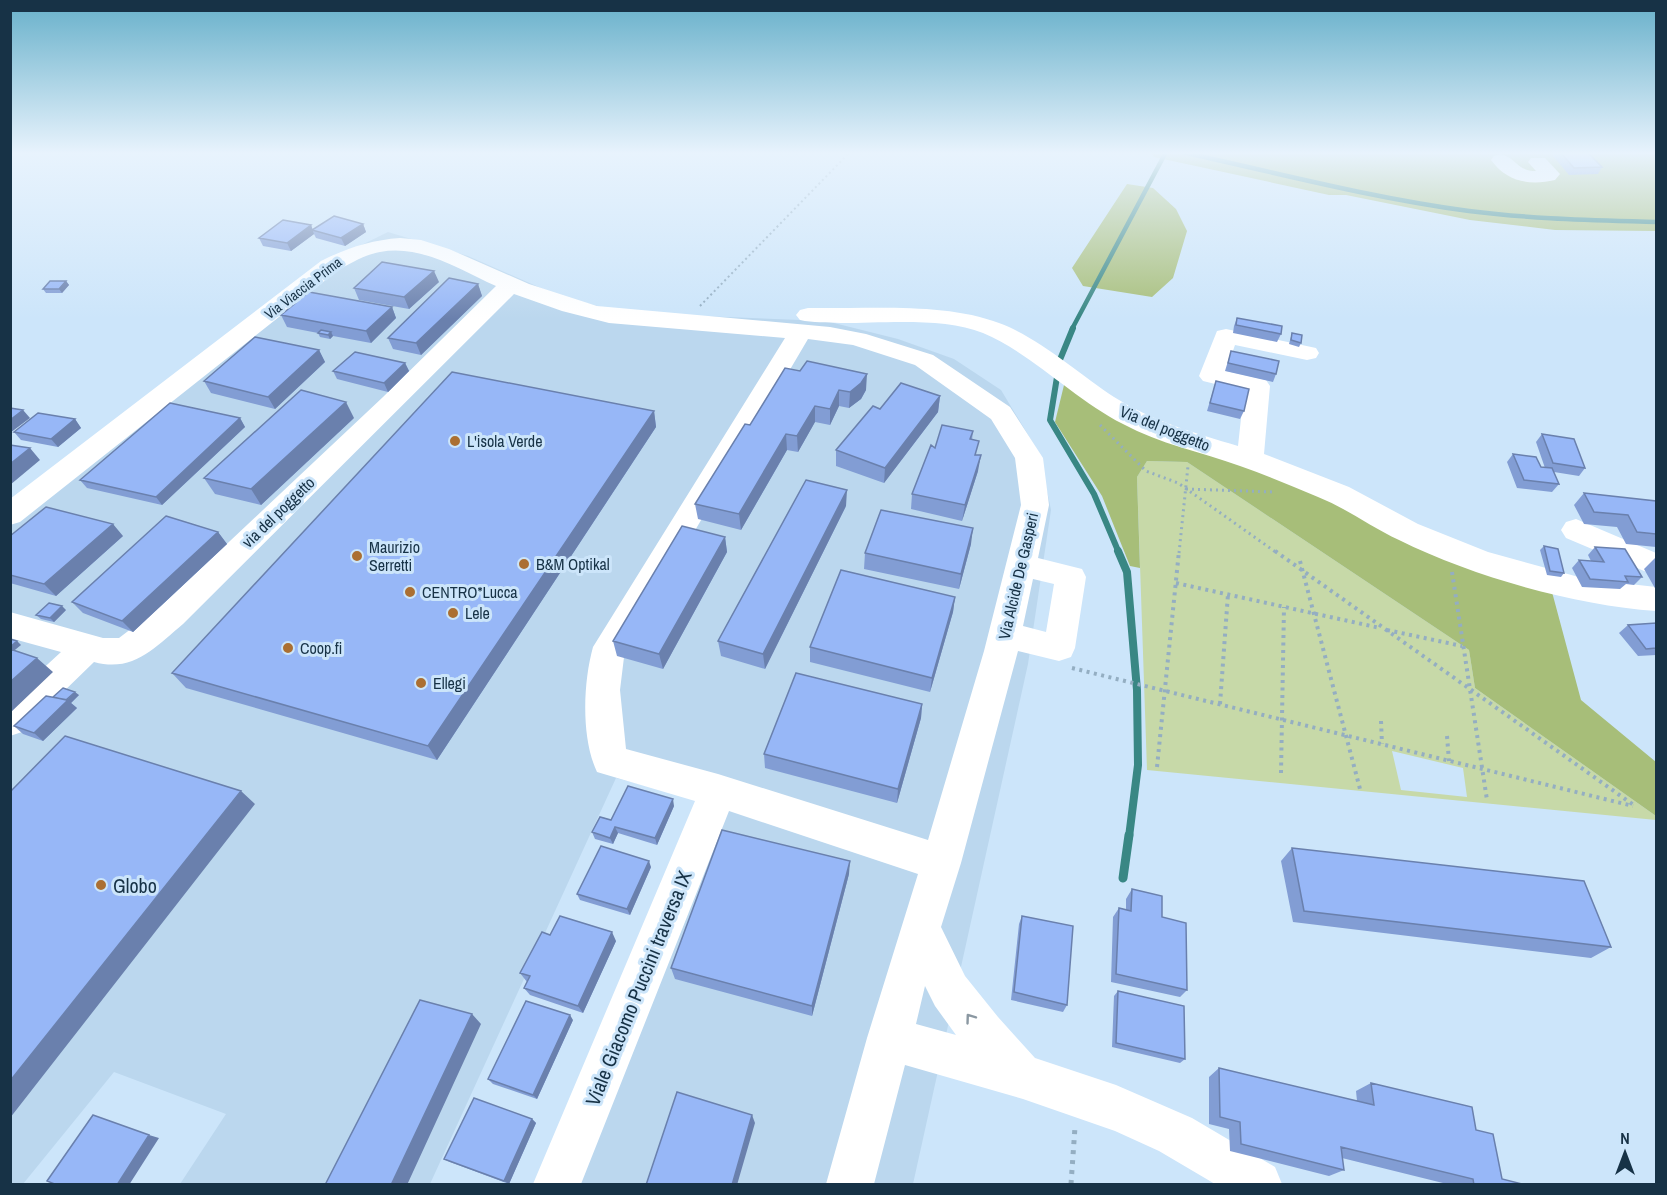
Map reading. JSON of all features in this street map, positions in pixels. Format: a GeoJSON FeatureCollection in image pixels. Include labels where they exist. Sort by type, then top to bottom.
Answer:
{"type":"FeatureCollection","features":[{"type":"Feature","properties":{"kind":"street","name":"Via Viaccia Prima"},"geometry":{"type":"LineString","coordinates":[[10,515],[329,266],[352,254],[382,245],[426,246],[511,284],[586,311],[642,320],[703,324]]}},
{"type":"Feature","properties":{"kind":"street","name":"via del poggetto"},"geometry":{"type":"LineString","coordinates":[[25,629],[103,651],[126,651],[172,615],[511,284]]}},
{"type":"Feature","properties":{"kind":"street","name":"Via del poggetto"},"geometry":{"type":"LineString","coordinates":[[703,324],[760,314],[927,317],[967,320],[992,328],[1012,338],[1107,404],[1133,419],[1175,436],[1250,459],[1339,494],[1408,532],[1448,550],[1482,562],[1586,591],[1656,599]]}},
{"type":"Feature","properties":{"kind":"street","name":"Via Alcide De Gasperi"},"geometry":{"type":"LineString","coordinates":[[703,324],[801,331],[857,339],[924,360],[1000,413],[1029,458],[1035,505],[1005,635],[941,863],[920,928],[850,1185]]}},
{"type":"Feature","properties":{"kind":"street"},"geometry":{"type":"LineString","coordinates":[[801,331],[609,647],[604,661],[601,710],[610,761],[718,791],[941,863]]}},
{"type":"Feature","properties":{"kind":"street"},"geometry":{"type":"LineString","coordinates":[[1250,459],[1257,386],[1212,376],[1226,336],[1307,354]]}},
{"type":"Feature","properties":{"kind":"street"},"geometry":{"type":"LineString","coordinates":[[1576,530],[1656,565]]}},
{"type":"Feature","properties":{"kind":"street"},"geometry":{"type":"LineString","coordinates":[[1005,635],[1059,648],[1071,577],[1021,565]]}},
{"type":"Feature","properties":{"kind":"street"},"geometry":{"type":"LineString","coordinates":[[10,658],[25,629]]}},
{"type":"Feature","properties":{"kind":"street"},"geometry":{"type":"LineString","coordinates":[[10,721],[88,647]]}},
{"type":"Feature","properties":{"kind":"street","name":"Viale Giacomo Puccini traversa IX"},"geometry":{"type":"LineString","coordinates":[[557,1185],[718,791]]}},
{"type":"Feature","properties":{"kind":"street"},"geometry":{"type":"LineString","coordinates":[[920,928],[950,991],[982,1034],[1023,1077]]}},
{"type":"Feature","properties":{"kind":"street"},"geometry":{"type":"LineString","coordinates":[[889,1038],[1023,1077],[1145,1120],[1187,1140],[1258,1185]]}},
{"type":"Feature","properties":{"kind":"path"},"geometry":{"type":"LineString","coordinates":[[703,324],[802,208]]}},
{"type":"Feature","properties":{"kind":"path"},"geometry":{"type":"LineString","coordinates":[[1095,420],[1146,471],[1178,483],[1635,806],[1118,679]]}},
{"type":"Feature","properties":{"kind":"path"},"geometry":{"type":"LineString","coordinates":[[1157,767],[1188,466]]}},
{"type":"Feature","properties":{"kind":"path"},"geometry":{"type":"LineString","coordinates":[[1186,489],[1285,492]]}},
{"type":"Feature","properties":{"kind":"path"},"geometry":{"type":"LineString","coordinates":[[1448,550],[1487,800]]}},
{"type":"Feature","properties":{"kind":"path"},"geometry":{"type":"LineString","coordinates":[[1300,561],[1360,789]]}},
{"type":"Feature","properties":{"kind":"path"},"geometry":{"type":"LineString","coordinates":[[1176,583],[1462,646]]}},
{"type":"Feature","properties":{"kind":"path"},"geometry":{"type":"LineString","coordinates":[[1220,704],[1228,594]]}},
{"type":"Feature","properties":{"kind":"path"},"geometry":{"type":"LineString","coordinates":[[1281,773],[1284,607]]}},
{"type":"Feature","properties":{"kind":"path"},"geometry":{"type":"LineString","coordinates":[[1381,721],[1382,744]]}},
{"type":"Feature","properties":{"kind":"path"},"geometry":{"type":"LineString","coordinates":[[1447,736],[1449,761]]}},
{"type":"Feature","properties":{"kind":"path"},"geometry":{"type":"LineString","coordinates":[[1071,1185],[1078,1096]]}},
{"type":"Feature","properties":{"kind":"shaded area"},"geometry":{"type":"Polygon","coordinates":[[[388,232],[468,256],[559,296],[613,310],[673,315],[826,321],[898,339],[954,359],[1001,390],[1039,453],[1051,510],[1028,664],[913,1184],[578,1184],[728,807],[616,778],[430,1184],[180,1184],[226,1114],[114,1072],[23,1184],[11,1184],[11,507],[325,263],[388,232]]]}},
{"type":"Feature","properties":{"kind":"green space"},"geometry":{"type":"Polygon","coordinates":[[[1111,208],[1175,208],[1187,231],[1173,278],[1152,297],[1083,286],[1072,268],[1111,208]]]}},
{"type":"Feature","properties":{"kind":"green space"},"geometry":{"type":"Polygon","coordinates":[[[1409,208],[1656,208],[1656,231],[1555,230],[1470,220],[1409,208]]]}},
{"type":"Feature","properties":{"kind":"green space"},"geometry":{"type":"Polygon","coordinates":[[[1065,381],[1552,592],[1581,700],[1656,762],[1656,816],[1475,688],[1469,650],[1187,462],[1147,461],[1137,477],[1140,568],[1130,566],[1102,496],[1055,422],[1065,381]]]}},
{"type":"Feature","properties":{"kind":"green space"},"geometry":{"type":"Polygon","coordinates":[[[1147,461],[1187,462],[1469,650],[1475,688],[1656,816],[1656,820],[1147,770],[1137,477],[1147,461]],[[1392,751],[1401,790],[1467,797],[1463,768],[1392,751]]]}},
{"type":"Feature","properties":{"kind":"building"},"geometry":{"type":"Polygon","coordinates":[[[334,216],[363,224],[341,238],[312,230],[334,216]]]}},
{"type":"Feature","properties":{"kind":"building"},"geometry":{"type":"Polygon","coordinates":[[[283,220],[311,225],[287,243],[259,238],[283,220]]]}},
{"type":"Feature","properties":{"kind":"building"},"geometry":{"type":"Polygon","coordinates":[[[382,262],[434,271],[404,297],[354,288],[382,262]]]}},
{"type":"Feature","properties":{"kind":"building"},"geometry":{"type":"Polygon","coordinates":[[[449,278],[478,284],[416,343],[388,338],[449,278]]]}},
{"type":"Feature","properties":{"kind":"building"},"geometry":{"type":"Polygon","coordinates":[[[50,281],[66,281],[59,289],[43,289],[50,281]]]}},
{"type":"Feature","properties":{"kind":"building"},"geometry":{"type":"Polygon","coordinates":[[[309,292],[392,307],[366,331],[281,315],[309,292]]]}},
{"type":"Feature","properties":{"kind":"building"},"geometry":{"type":"Polygon","coordinates":[[[1237,318],[1282,326],[1281,334],[1236,325],[1237,318]]]}},
{"type":"Feature","properties":{"kind":"building"},"geometry":{"type":"Polygon","coordinates":[[[321,330],[331,332],[328,335],[318,333],[321,330]]]}},
{"type":"Feature","properties":{"kind":"building"},"geometry":{"type":"Polygon","coordinates":[[[1292,333],[1302,335],[1301,343],[1291,340],[1292,333]]]}},
{"type":"Feature","properties":{"kind":"building"},"geometry":{"type":"Polygon","coordinates":[[[255,337],[319,350],[268,397],[204,381],[255,337]]]}},
{"type":"Feature","properties":{"kind":"building"},"geometry":{"type":"Polygon","coordinates":[[[1231,351],[1279,361],[1276,374],[1228,363],[1231,351]]]}},
{"type":"Feature","properties":{"kind":"building"},"geometry":{"type":"Polygon","coordinates":[[[355,352],[405,363],[384,383],[333,371],[355,352]]]}},
{"type":"Feature","properties":{"kind":"building"},"geometry":{"type":"Polygon","coordinates":[[[807,361],[867,374],[861,383],[850,392],[839,390],[830,409],[815,406],[797,436],[786,434],[739,514],[695,504],[745,424],[750,425],[785,368],[800,371],[807,361]]]}},
{"type":"Feature","properties":{"kind":"building","name":"CENTRO*Lucca"},"geometry":{"type":"Polygon","coordinates":[[[452,372],[654,411],[428,746],[172,673],[452,372]]]}},
{"type":"Feature","properties":{"kind":"building"},"geometry":{"type":"Polygon","coordinates":[[[1216,381],[1249,389],[1244,411],[1210,403],[1216,381]]]}},
{"type":"Feature","properties":{"kind":"building"},"geometry":{"type":"Polygon","coordinates":[[[901,383],[940,396],[885,468],[836,450],[873,406],[880,409],[901,383]]]}},
{"type":"Feature","properties":{"kind":"building"},"geometry":{"type":"Polygon","coordinates":[[[301,390],[346,402],[251,489],[204,478],[301,390]]]}},
{"type":"Feature","properties":{"kind":"building"},"geometry":{"type":"Polygon","coordinates":[[[170,403],[240,418],[156,497],[80,480],[170,403]]]}},
{"type":"Feature","properties":{"kind":"building"},"geometry":{"type":"Polygon","coordinates":[[[10,408],[23,410],[10,420],[10,408]]]}},
{"type":"Feature","properties":{"kind":"building"},"geometry":{"type":"Polygon","coordinates":[[[38,413],[75,419],[51,439],[14,432],[38,413]]]}},
{"type":"Feature","properties":{"kind":"building"},"geometry":{"type":"Polygon","coordinates":[[[942,425],[973,431],[970,439],[979,441],[975,455],[981,455],[965,505],[912,494],[931,445],[935,448],[942,425]]]}},
{"type":"Feature","properties":{"kind":"building"},"geometry":{"type":"Polygon","coordinates":[[[1542,434],[1574,439],[1585,468],[1553,463],[1542,434]]]}},
{"type":"Feature","properties":{"kind":"building"},"geometry":{"type":"Polygon","coordinates":[[[10,445],[30,448],[10,464],[10,445]]]}},
{"type":"Feature","properties":{"kind":"building"},"geometry":{"type":"Polygon","coordinates":[[[1513,454],[1536,457],[1541,467],[1552,468],[1559,484],[1524,480],[1513,454]]]}},
{"type":"Feature","properties":{"kind":"building"},"geometry":{"type":"Polygon","coordinates":[[[806,480],[847,490],[763,654],[718,641],[806,480]]]}},
{"type":"Feature","properties":{"kind":"building"},"geometry":{"type":"Polygon","coordinates":[[[1584,493],[1656,501],[1656,534],[1637,532],[1628,515],[1594,512],[1584,493]]]}},
{"type":"Feature","properties":{"kind":"building"},"geometry":{"type":"Polygon","coordinates":[[[46,507],[113,524],[44,584],[10,575],[10,536],[46,507]]]}},
{"type":"Feature","properties":{"kind":"building"},"geometry":{"type":"Polygon","coordinates":[[[881,510],[973,528],[961,574],[865,553],[881,510]]]}},
{"type":"Feature","properties":{"kind":"building"},"geometry":{"type":"Polygon","coordinates":[[[166,516],[218,532],[122,621],[72,602],[166,516]]]}},
{"type":"Feature","properties":{"kind":"building"},"geometry":{"type":"Polygon","coordinates":[[[682,526],[725,537],[659,654],[613,641],[682,526]]]}},
{"type":"Feature","properties":{"kind":"building"},"geometry":{"type":"Polygon","coordinates":[[[1544,546],[1558,549],[1564,573],[1550,571],[1544,546]]]}},
{"type":"Feature","properties":{"kind":"building"},"geometry":{"type":"Polygon","coordinates":[[[1595,547],[1625,549],[1642,577],[1625,576],[1628,582],[1590,579],[1579,560],[1604,562],[1595,547]]]}},
{"type":"Feature","properties":{"kind":"building"},"geometry":{"type":"Polygon","coordinates":[[[841,570],[955,597],[932,678],[810,647],[841,570]]]}},
{"type":"Feature","properties":{"kind":"building"},"geometry":{"type":"Polygon","coordinates":[[[49,603],[62,606],[50,618],[36,615],[49,603]]]}},
{"type":"Feature","properties":{"kind":"building"},"geometry":{"type":"Polygon","coordinates":[[[1656,623],[1656,648],[1646,649],[1628,625],[1656,623]]]}},
{"type":"Feature","properties":{"kind":"building"},"geometry":{"type":"Polygon","coordinates":[[[10,639],[17,641],[10,647],[10,639]]]}},
{"type":"Feature","properties":{"kind":"building"},"geometry":{"type":"Polygon","coordinates":[[[10,649],[37,658],[10,682],[10,649]]]}},
{"type":"Feature","properties":{"kind":"building"},"geometry":{"type":"Polygon","coordinates":[[[796,673],[922,704],[898,789],[764,754],[796,673]]]}},
{"type":"Feature","properties":{"kind":"building"},"geometry":{"type":"Polygon","coordinates":[[[63,688],[75,692],[66,700],[53,697],[63,688]]]}},
{"type":"Feature","properties":{"kind":"building"},"geometry":{"type":"Polygon","coordinates":[[[46,696],[68,700],[34,733],[14,726],[46,696]]]}},
{"type":"Feature","properties":{"kind":"building","name":"Globo"},"geometry":{"type":"Polygon","coordinates":[[[65,736],[241,791],[10,1081],[10,792],[65,736]]]}},
{"type":"Feature","properties":{"kind":"building"},"geometry":{"type":"Polygon","coordinates":[[[628,786],[673,799],[655,838],[615,827],[610,838],[592,832],[600,817],[611,820],[628,786]]]}},
{"type":"Feature","properties":{"kind":"building"},"geometry":{"type":"Polygon","coordinates":[[[722,830],[850,861],[812,1006],[671,968],[722,830]]]}},
{"type":"Feature","properties":{"kind":"building"},"geometry":{"type":"Polygon","coordinates":[[[601,846],[649,861],[627,909],[577,894],[601,846]]]}},
{"type":"Feature","properties":{"kind":"building"},"geometry":{"type":"Polygon","coordinates":[[[1292,848],[1584,881],[1611,947],[1304,911],[1292,848]]]}},
{"type":"Feature","properties":{"kind":"building"},"geometry":{"type":"Polygon","coordinates":[[[1132,889],[1162,896],[1162,917],[1186,923],[1187,990],[1116,974],[1119,908],[1131,911],[1132,889]]]}},
{"type":"Feature","properties":{"kind":"building"},"geometry":{"type":"Polygon","coordinates":[[[560,916],[612,932],[578,1006],[524,988],[530,976],[520,973],[542,932],[550,935],[560,916]]]}},
{"type":"Feature","properties":{"kind":"building"},"geometry":{"type":"Polygon","coordinates":[[[1022,916],[1073,926],[1067,1005],[1014,992],[1022,916]]]}},
{"type":"Feature","properties":{"kind":"building"},"geometry":{"type":"Polygon","coordinates":[[[1118,991],[1184,1006],[1185,1059],[1116,1043],[1118,991]]]}},
{"type":"Feature","properties":{"kind":"building"},"geometry":{"type":"Polygon","coordinates":[[[420,1000],[472,1014],[391,1185],[325,1185],[420,1000]]]}},
{"type":"Feature","properties":{"kind":"building"},"geometry":{"type":"Polygon","coordinates":[[[526,1001],[570,1015],[533,1095],[488,1079],[526,1001]]]}},
{"type":"Feature","properties":{"kind":"building"},"geometry":{"type":"Polygon","coordinates":[[[1219,1068],[1374,1105],[1371,1083],[1472,1107],[1476,1130],[1493,1134],[1502,1179],[1526,1185],[1474,1185],[1473,1179],[1341,1147],[1344,1170],[1241,1144],[1240,1122],[1220,1117],[1219,1068]]]}},
{"type":"Feature","properties":{"kind":"building"},"geometry":{"type":"Polygon","coordinates":[[[677,1092],[752,1115],[732,1185],[646,1185],[677,1092]]]}},
{"type":"Feature","properties":{"kind":"building"},"geometry":{"type":"Polygon","coordinates":[[[474,1098],[532,1119],[504,1181],[444,1159],[474,1098]]]}},
{"type":"Feature","properties":{"kind":"building"},"geometry":{"type":"Polygon","coordinates":[[[93,1115],[149,1135],[117,1185],[57,1185],[47,1181],[93,1115]]]}},
{"type":"Feature","properties":{"kind":"waterway"},"geometry":{"type":"LineString","coordinates":[[1072,329],[1136,208]]}},
{"type":"Feature","properties":{"kind":"waterway"},"geometry":{"type":"LineString","coordinates":[[1446,208],[1492,214],[1656,222]]}},
{"type":"Feature","properties":{"kind":"waterway"},"geometry":{"type":"LineString","coordinates":[[1059,362],[1073,328]]}},
{"type":"Feature","properties":{"kind":"waterway"},"geometry":{"type":"LineString","coordinates":[[1057,377],[1050,420],[1094,494],[1119,553]]}},
{"type":"Feature","properties":{"kind":"waterway"},"geometry":{"type":"LineString","coordinates":[[1118,551],[1127,572],[1137,690],[1138,765],[1129,837]]}},
{"type":"Feature","properties":{"kind":"waterway"},"geometry":{"type":"LineString","coordinates":[[1123,878],[1129,835]]}},
{"type":"Feature","properties":{"kind":"place","name":"L'isola Verde"},"geometry":{"type":"Point","coordinates":[455,441]}},
{"type":"Feature","properties":{"kind":"place","name":"Maurizio Serretti"},"geometry":{"type":"Point","coordinates":[357,556]}},
{"type":"Feature","properties":{"kind":"place","name":"B&M Optikal"},"geometry":{"type":"Point","coordinates":[524,564]}},
{"type":"Feature","properties":{"kind":"place","name":"CENTRO*Lucca"},"geometry":{"type":"Point","coordinates":[410,592]}},
{"type":"Feature","properties":{"kind":"place","name":"Lele"},"geometry":{"type":"Point","coordinates":[453,613]}},
{"type":"Feature","properties":{"kind":"place","name":"Coop.fi"},"geometry":{"type":"Point","coordinates":[288,648]}},
{"type":"Feature","properties":{"kind":"place","name":"Ellegi"},"geometry":{"type":"Point","coordinates":[421,683]}},
{"type":"Feature","properties":{"kind":"place","name":"Globo"},"geometry":{"type":"Point","coordinates":[101,885]}}]}
